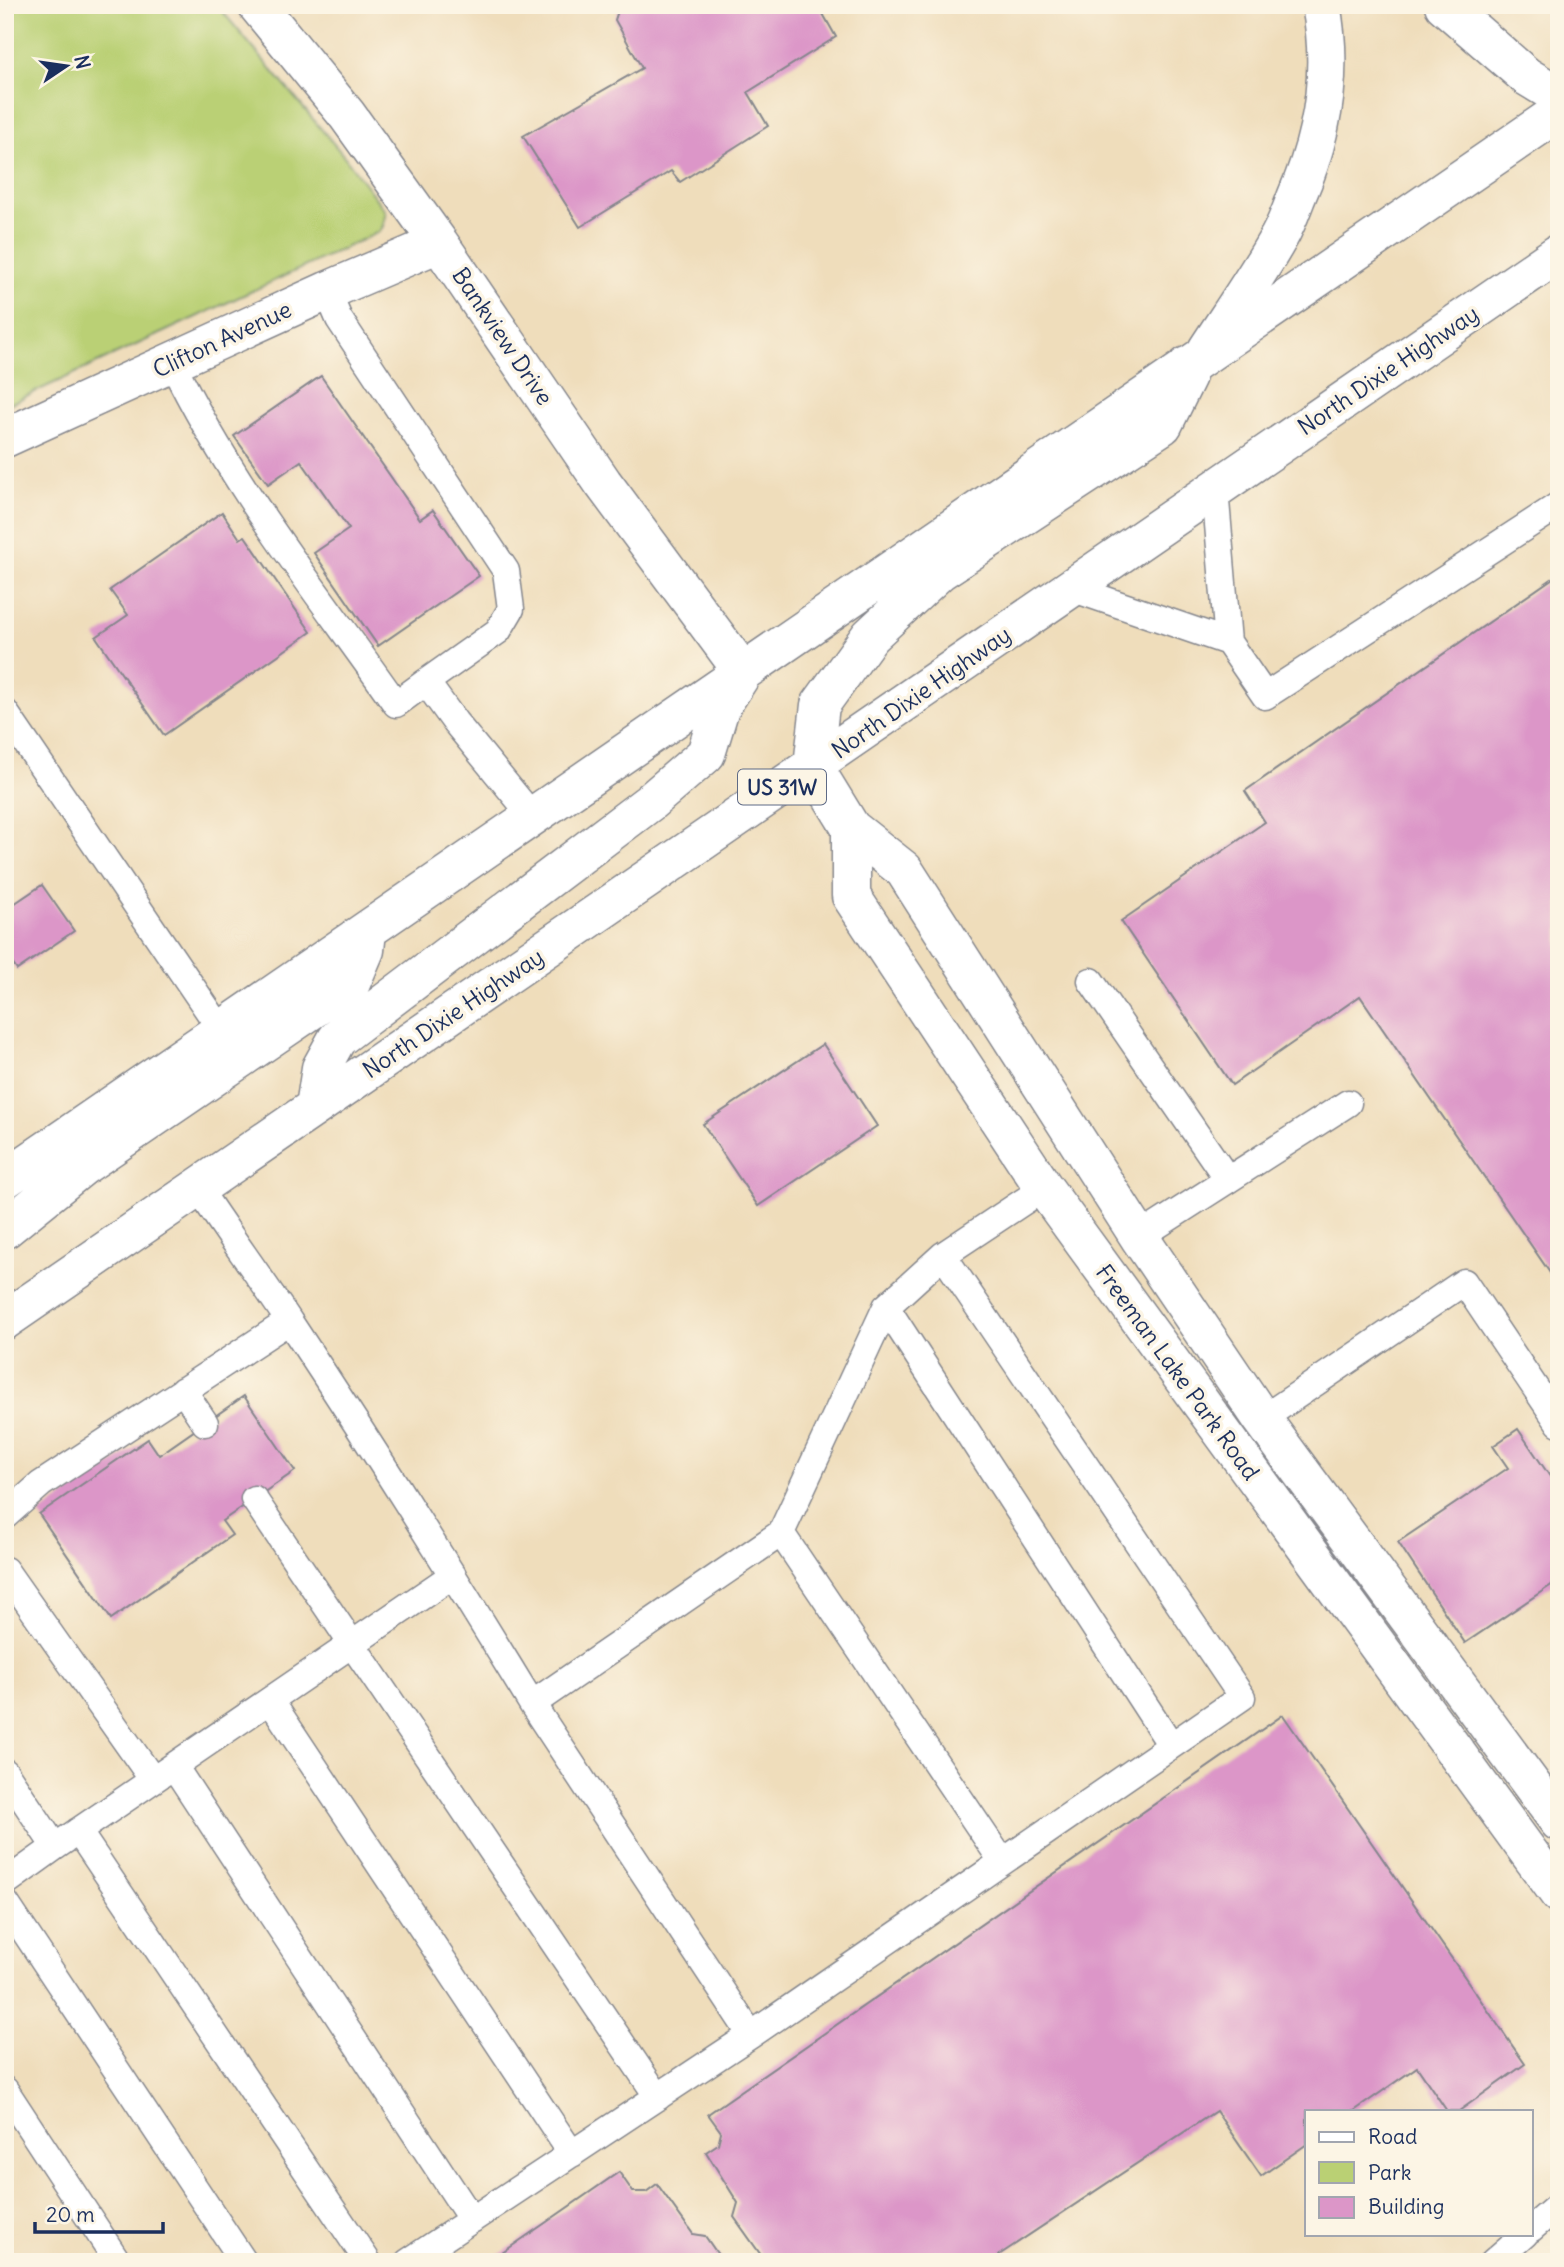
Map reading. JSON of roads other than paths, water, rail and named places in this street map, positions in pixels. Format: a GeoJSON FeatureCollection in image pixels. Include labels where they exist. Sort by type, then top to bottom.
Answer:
{"type":"FeatureCollection","features":[{"type":"Feature","properties":{"kind":"main road","name":"Bankview Drive"},"geometry":{"type":"LineString","coordinates":[[257,5],[347,115],[439,243],[603,483],[743,672]]}},
{"type":"Feature","properties":{"kind":"main road"},"geometry":{"type":"LineString","coordinates":[[813,766],[820,705],[870,636],[940,570],[1163,425],[1197,358],[1280,236],[1311,164],[1327,85],[1326,31],[1321,5]]}},
{"type":"Feature","properties":{"kind":"main road"},"geometry":{"type":"LineString","coordinates":[[1444,5],[1526,76],[1559,96]]}},
{"type":"Feature","properties":{"kind":"main road"},"geometry":{"type":"LineString","coordinates":[[5,1179],[1197,358],[1559,112]]}},
{"type":"Feature","properties":{"kind":"main road","name":"Clifton Avenue"},"geometry":{"type":"LineString","coordinates":[[5,438],[327,291],[439,243]]}},
{"type":"Feature","properties":{"kind":"main road","name":"North Dixie Highway"},"geometry":{"type":"LineString","coordinates":[[5,1320],[1559,253]]}},
{"type":"Feature","properties":{"kind":"main road"},"geometry":{"type":"LineString","coordinates":[[315,1107],[321,1068],[337,1040],[649,803],[706,754],[720,708],[743,672]]}},
{"type":"Feature","properties":{"kind":"main road","name":"Freeman Lake Park Road"},"geometry":{"type":"LineString","coordinates":[[813,766],[851,828],[904,870],[1139,1237],[1262,1419],[1559,1822]]}},
{"type":"Feature","properties":{"kind":"main road","name":"Freeman Lake Park Road"},"geometry":{"type":"LineString","coordinates":[[851,828],[851,896],[1044,1188],[1559,1894]]}},
{"type":"Feature","properties":{"kind":"main road"},"geometry":{"type":"LineString","coordinates":[[5,1229],[83,1166],[351,983],[365,950],[367,931]]}},
{"type":"Feature","properties":{"kind":"lane"},"geometry":{"type":"LineString","coordinates":[[172,362],[188,397],[228,465],[396,704],[498,631],[511,609],[506,571],[339,319],[327,291]]}},
{"type":"Feature","properties":{"kind":"lane"},"geometry":{"type":"LineString","coordinates":[[1215,489],[1228,642],[1265,696],[1559,505]]}},
{"type":"Feature","properties":{"kind":"lane"},"geometry":{"type":"LineString","coordinates":[[1071,588],[1228,642]]}},
{"type":"Feature","properties":{"kind":"lane"},"geometry":{"type":"LineString","coordinates":[[426,682],[455,722],[533,817]]}},
{"type":"Feature","properties":{"kind":"lane"},"geometry":{"type":"LineString","coordinates":[[5,712],[222,1031]]}},
{"type":"Feature","properties":{"kind":"lane"},"geometry":{"type":"LineString","coordinates":[[1091,981],[1228,1180]]}},
{"type":"Feature","properties":{"kind":"lane"},"geometry":{"type":"LineString","coordinates":[[1139,1237],[1348,1103]]}},
{"type":"Feature","properties":{"kind":"lane"},"geometry":{"type":"LineString","coordinates":[[198,1188],[289,1321],[533,1704],[751,2035]]}},
{"type":"Feature","properties":{"kind":"lane"},"geometry":{"type":"LineString","coordinates":[[533,1704],[781,1533],[886,1307],[943,1255],[1044,1188]]}},
{"type":"Feature","properties":{"kind":"lane"},"geometry":{"type":"LineString","coordinates":[[408,2262],[751,2035],[1242,1697],[943,1255]]}},
{"type":"Feature","properties":{"kind":"lane"},"geometry":{"type":"LineString","coordinates":[[1262,1419],[1464,1282],[1559,1423]]}},
{"type":"Feature","properties":{"kind":"lane"},"geometry":{"type":"LineString","coordinates":[[886,1307],[1171,1745]]}},
{"type":"Feature","properties":{"kind":"lane"},"geometry":{"type":"LineString","coordinates":[[5,1516],[41,1484],[289,1321]]}},
{"type":"Feature","properties":{"kind":"lane"},"geometry":{"type":"LineString","coordinates":[[183,1390],[205,1423]]}},
{"type":"Feature","properties":{"kind":"lane"},"geometry":{"type":"LineString","coordinates":[[254,1499],[658,2097]]}},
{"type":"Feature","properties":{"kind":"lane"},"geometry":{"type":"LineString","coordinates":[[781,1533],[1002,1861]]}},
{"type":"Feature","properties":{"kind":"lane"},"geometry":{"type":"LineString","coordinates":[[5,1570],[163,1773],[472,2220]]}},
{"type":"Feature","properties":{"kind":"lane"},"geometry":{"type":"LineString","coordinates":[[5,1883],[453,1575]]}},
{"type":"Feature","properties":{"kind":"lane"},"geometry":{"type":"LineString","coordinates":[[270,1700],[572,2154]]}},
{"type":"Feature","properties":{"kind":"lane"},"geometry":{"type":"LineString","coordinates":[[5,1772],[55,1847]]}},
{"type":"Feature","properties":{"kind":"lane"},"geometry":{"type":"LineString","coordinates":[[78,1831],[368,2262]]}},
{"type":"Feature","properties":{"kind":"lane"},"geometry":{"type":"LineString","coordinates":[[5,1902],[244,2262]]}},
{"type":"Feature","properties":{"kind":"lane"},"geometry":{"type":"LineString","coordinates":[[5,2090],[118,2262]]}},
{"type":"Feature","properties":{"kind":"lane"},"geometry":{"type":"LineString","coordinates":[[1532,2228],[1559,2205]]}},
{"type":"Feature","properties":{"kind":"lane"},"geometry":{"type":"LineString","coordinates":[[1493,2262],[1523,2236]]}}]}
